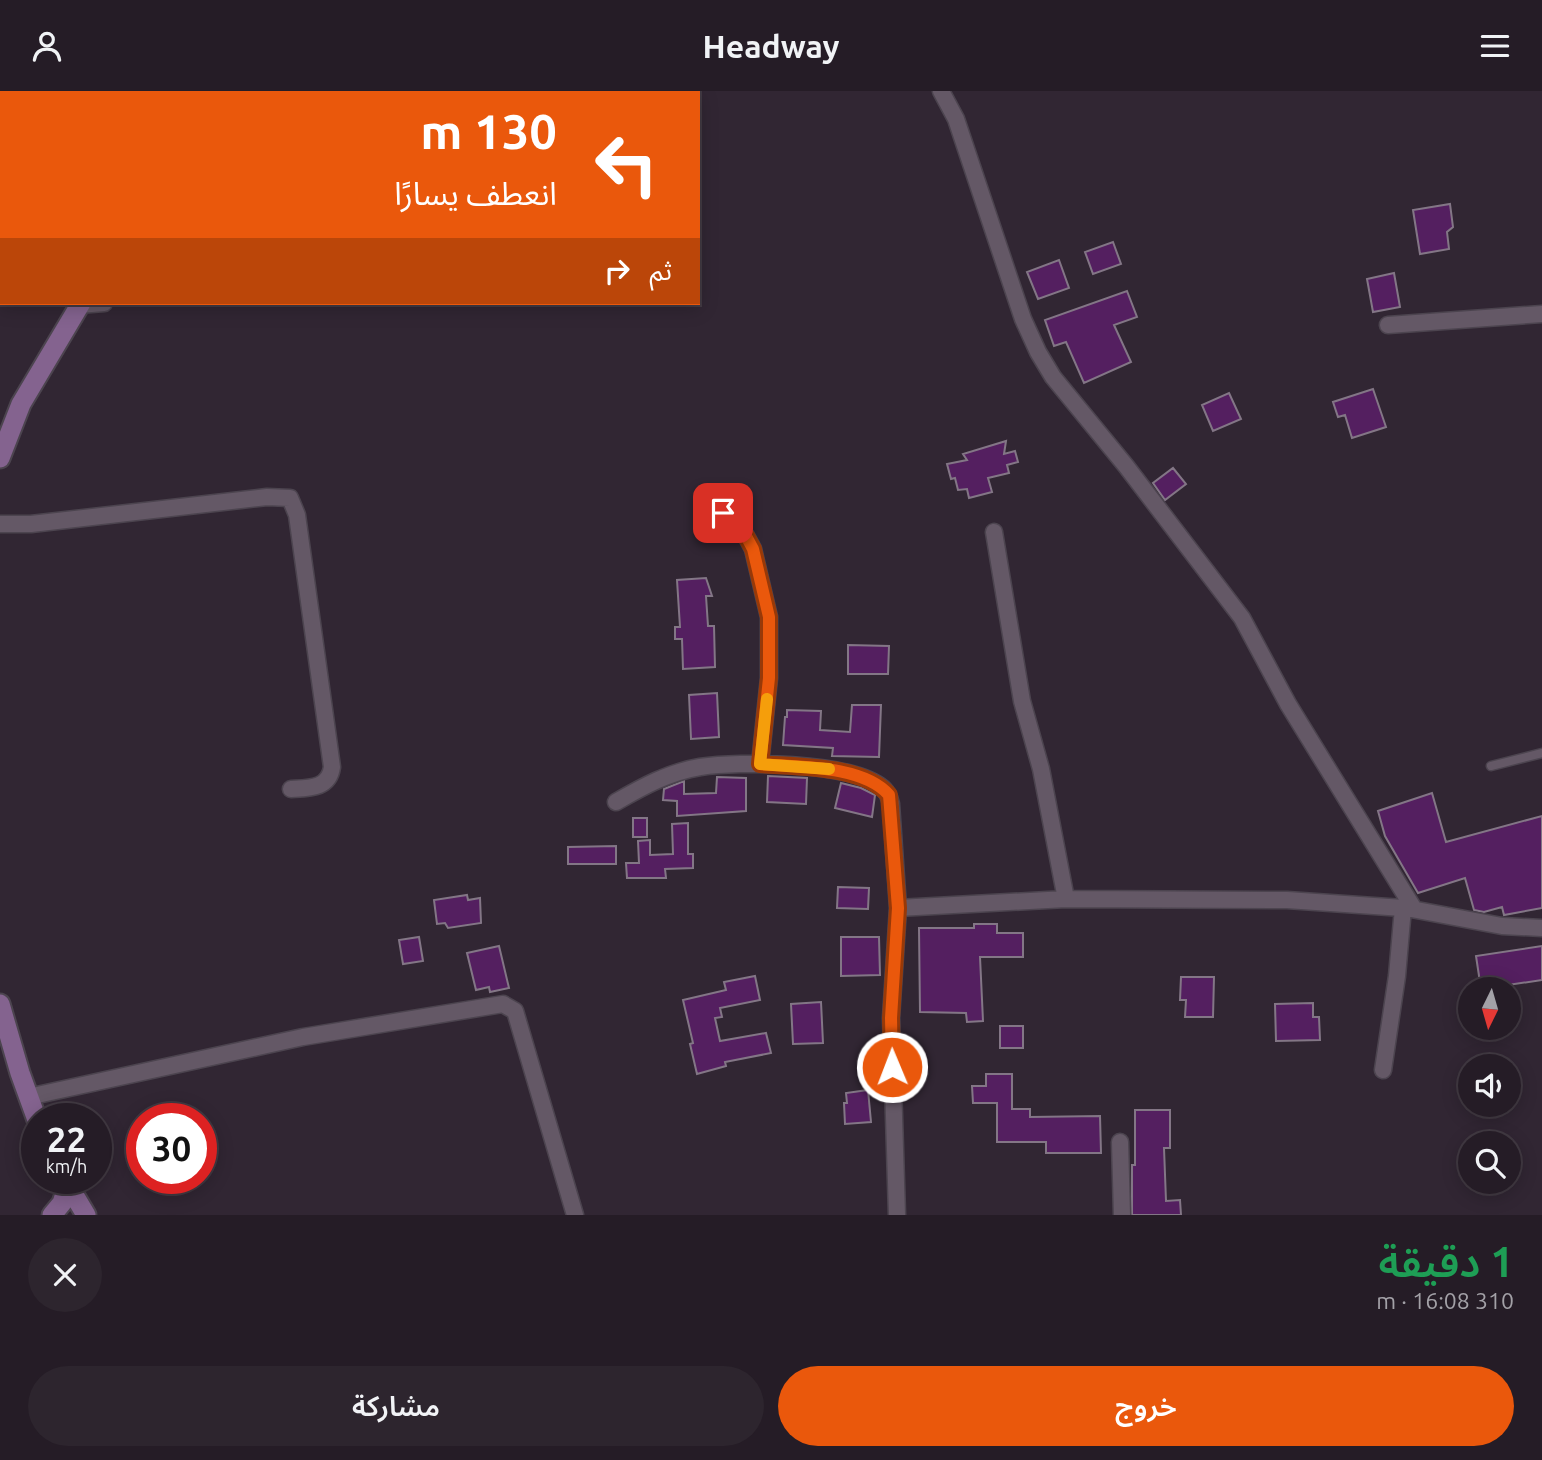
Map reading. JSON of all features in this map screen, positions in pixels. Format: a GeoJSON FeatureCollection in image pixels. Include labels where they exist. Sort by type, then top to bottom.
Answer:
{"type":"FeatureCollection","features":[{"type":"Feature","properties":{"kind":"main road"},"geometry":{"type":"LineString","coordinates":[[1,451],[21,404],[79,305]]}},
{"type":"Feature","properties":{"kind":"main road"},"geometry":{"type":"LineString","coordinates":[[0,1004],[30,1103]]}},
{"type":"Feature","properties":{"kind":"main road"},"geometry":{"type":"LineString","coordinates":[[52,1215],[62,1203],[64,1194]]}},
{"type":"Feature","properties":{"kind":"main road"},"geometry":{"type":"LineString","coordinates":[[74,1194],[86,1215]]}},
{"type":"Feature","properties":{"kind":"street"},"geometry":{"type":"LineString","coordinates":[[941,91],[956,119],[1023,319],[1038,352],[1053,377],[1126,466],[1242,618],[1288,704],[1408,908],[1383,1070]]}},
{"type":"Feature","properties":{"kind":"street"},"geometry":{"type":"LineString","coordinates":[[1388,325],[1542,314]]}},
{"type":"Feature","properties":{"kind":"street"},"geometry":{"type":"LineString","coordinates":[[0,524],[31,524],[267,497],[290,498],[297,515],[332,767],[331,776],[326,782],[291,789]]}},
{"type":"Feature","properties":{"kind":"street"},"geometry":{"type":"LineString","coordinates":[[723,513],[746,536],[753,549],[769,617],[769,678],[760,764]]}},
{"type":"Feature","properties":{"kind":"street"},"geometry":{"type":"LineString","coordinates":[[993,532],[1022,701],[1041,769],[1066,899]]}},
{"type":"Feature","properties":{"kind":"street"},"geometry":{"type":"LineString","coordinates":[[616,802],[651,781],[699,767],[760,764],[831,770],[872,781],[889,795],[898,908],[891,1018],[897,1215]]}},
{"type":"Feature","properties":{"kind":"street"},"geometry":{"type":"LineString","coordinates":[[898,908],[1066,899],[1287,900],[1408,908],[1502,926],[1542,928]]}},
{"type":"Feature","properties":{"kind":"street"},"geometry":{"type":"LineString","coordinates":[[28,1097],[303,1037],[503,1003],[515,1011],[575,1215]]}},
{"type":"Feature","properties":{"kind":"street"},"geometry":{"type":"LineString","coordinates":[[1120,1142],[1122,1215]]}},
{"type":"Feature","properties":{"kind":"lane"},"geometry":{"type":"LineString","coordinates":[[1491,766],[1542,753]]}},
{"type":"Feature","properties":{"kind":"building"},"geometry":{"type":"Polygon","coordinates":[[[1450,204],[1453,227],[1447,232],[1449,249],[1420,254],[1413,210],[1450,204]]]}},
{"type":"Feature","properties":{"kind":"building"},"geometry":{"type":"Polygon","coordinates":[[[1113,242],[1121,264],[1093,274],[1085,252],[1113,242]]]}},
{"type":"Feature","properties":{"kind":"building"},"geometry":{"type":"Polygon","coordinates":[[[1059,260],[1069,288],[1038,299],[1027,272],[1059,260]]]}},
{"type":"Feature","properties":{"kind":"building"},"geometry":{"type":"Polygon","coordinates":[[[1394,273],[1400,307],[1373,312],[1367,279],[1394,273]]]}},
{"type":"Feature","properties":{"kind":"building"},"geometry":{"type":"Polygon","coordinates":[[[1127,291],[1137,317],[1114,325],[1131,362],[1084,383],[1066,342],[1054,346],[1045,320],[1127,291]]]}},
{"type":"Feature","properties":{"kind":"building"},"geometry":{"type":"Polygon","coordinates":[[[1373,389],[1386,427],[1352,438],[1345,415],[1338,417],[1333,402],[1373,389]]]}},
{"type":"Feature","properties":{"kind":"building"},"geometry":{"type":"Polygon","coordinates":[[[1229,393],[1241,419],[1213,431],[1202,405],[1229,393]]]}},
{"type":"Feature","properties":{"kind":"building"},"geometry":{"type":"Polygon","coordinates":[[[1006,441],[1004,454],[1015,451],[1018,462],[1007,465],[1009,473],[988,478],[992,492],[969,498],[967,489],[958,490],[955,478],[951,479],[947,464],[967,460],[963,454],[1006,441]]]}},
{"type":"Feature","properties":{"kind":"building"},"geometry":{"type":"Polygon","coordinates":[[[1173,468],[1186,484],[1165,500],[1153,483],[1173,468]]]}},
{"type":"Feature","properties":{"kind":"building"},"geometry":{"type":"Polygon","coordinates":[[[706,578],[712,596],[706,596],[708,626],[714,626],[715,667],[683,669],[682,639],[675,639],[675,627],[680,627],[677,580],[706,578]]]}},
{"type":"Feature","properties":{"kind":"building"},"geometry":{"type":"Polygon","coordinates":[[[848,645],[889,646],[888,674],[848,674],[848,645]]]}},
{"type":"Feature","properties":{"kind":"building"},"geometry":{"type":"Polygon","coordinates":[[[717,693],[719,737],[691,739],[689,695],[717,693]]]}},
{"type":"Feature","properties":{"kind":"building"},"geometry":{"type":"Polygon","coordinates":[[[852,705],[881,705],[879,757],[832,756],[833,748],[783,745],[787,710],[821,711],[820,730],[850,732],[852,705]]]}},
{"type":"Feature","properties":{"kind":"building"},"geometry":{"type":"Polygon","coordinates":[[[768,776],[807,778],[806,804],[767,802],[768,776]]]}},
{"type":"Feature","properties":{"kind":"building"},"geometry":{"type":"Polygon","coordinates":[[[717,777],[746,778],[746,811],[677,816],[677,801],[663,800],[664,789],[684,781],[684,794],[716,793],[717,777]]]}},
{"type":"Feature","properties":{"kind":"building"},"geometry":{"type":"Polygon","coordinates":[[[841,783],[875,795],[872,817],[835,808],[841,783]]]}},
{"type":"Feature","properties":{"kind":"building"},"geometry":{"type":"Polygon","coordinates":[[[1432,793],[1446,842],[1542,816],[1542,908],[1504,915],[1502,907],[1484,912],[1474,910],[1465,878],[1418,893],[1385,836],[1378,811],[1432,793]]]}},
{"type":"Feature","properties":{"kind":"building"},"geometry":{"type":"Polygon","coordinates":[[[633,818],[647,818],[647,837],[633,837],[633,818]]]}},
{"type":"Feature","properties":{"kind":"building"},"geometry":{"type":"Polygon","coordinates":[[[688,823],[688,854],[693,854],[693,868],[665,869],[666,878],[627,878],[626,863],[639,863],[638,841],[650,840],[650,855],[673,854],[672,824],[688,823]]]}},
{"type":"Feature","properties":{"kind":"building"},"geometry":{"type":"Polygon","coordinates":[[[616,846],[616,864],[568,864],[568,847],[616,846]]]}},
{"type":"Feature","properties":{"kind":"building"},"geometry":{"type":"Polygon","coordinates":[[[838,887],[869,888],[868,909],[837,908],[838,887]]]}},
{"type":"Feature","properties":{"kind":"building"},"geometry":{"type":"Polygon","coordinates":[[[467,895],[468,900],[480,898],[481,923],[448,928],[445,923],[437,924],[434,900],[467,895]]]}},
{"type":"Feature","properties":{"kind":"building"},"geometry":{"type":"Polygon","coordinates":[[[974,924],[997,924],[997,933],[1023,933],[1023,957],[980,957],[983,1021],[967,1022],[966,1013],[920,1012],[919,928],[974,928],[974,924]]]}},
{"type":"Feature","properties":{"kind":"building"},"geometry":{"type":"Polygon","coordinates":[[[419,937],[423,961],[403,964],[399,940],[419,937]]]}},
{"type":"Feature","properties":{"kind":"building"},"geometry":{"type":"Polygon","coordinates":[[[841,937],[879,937],[880,975],[841,976],[841,937]]]}},
{"type":"Feature","properties":{"kind":"building"},"geometry":{"type":"Polygon","coordinates":[[[499,946],[509,988],[490,992],[489,987],[476,990],[467,953],[499,946]]]}},
{"type":"Feature","properties":{"kind":"building"},"geometry":{"type":"Polygon","coordinates":[[[1542,946],[1542,980],[1521,983],[1521,977],[1479,977],[1476,956],[1542,946]]]}},
{"type":"Feature","properties":{"kind":"building"},"geometry":{"type":"Polygon","coordinates":[[[755,976],[760,1000],[720,1008],[722,1017],[715,1018],[720,1041],[766,1033],[771,1053],[725,1062],[726,1066],[697,1074],[683,1000],[726,990],[724,982],[755,976]]]}},
{"type":"Feature","properties":{"kind":"building"},"geometry":{"type":"Polygon","coordinates":[[[1181,977],[1214,977],[1213,1017],[1185,1017],[1186,1000],[1180,1000],[1181,977]]]}},
{"type":"Feature","properties":{"kind":"building"},"geometry":{"type":"Polygon","coordinates":[[[821,1002],[823,1043],[793,1044],[791,1004],[821,1002]]]}},
{"type":"Feature","properties":{"kind":"building"},"geometry":{"type":"Polygon","coordinates":[[[1313,1003],[1313,1017],[1319,1017],[1320,1040],[1276,1041],[1275,1004],[1313,1003]]]}},
{"type":"Feature","properties":{"kind":"building"},"geometry":{"type":"Polygon","coordinates":[[[1000,1026],[1023,1026],[1023,1048],[1000,1048],[1000,1026]]]}},
{"type":"Feature","properties":{"kind":"building"},"geometry":{"type":"Polygon","coordinates":[[[865,1073],[877,1074],[876,1087],[864,1086],[865,1073]]]}},
{"type":"Feature","properties":{"kind":"building"},"geometry":{"type":"Polygon","coordinates":[[[986,1074],[1012,1074],[1012,1109],[1030,1109],[1030,1117],[1100,1116],[1101,1153],[1046,1153],[1046,1142],[997,1142],[997,1103],[973,1103],[972,1086],[986,1086],[986,1074]]]}},
{"type":"Feature","properties":{"kind":"building"},"geometry":{"type":"Polygon","coordinates":[[[868,1090],[871,1122],[845,1124],[846,1093],[868,1090]]]}},
{"type":"Feature","properties":{"kind":"building"},"geometry":{"type":"Polygon","coordinates":[[[1135,1110],[1170,1110],[1170,1148],[1164,1148],[1166,1201],[1180,1200],[1181,1215],[1132,1215],[1135,1110]]]}},
{"type":"Feature","properties":{"kind":"slow traffic"},"geometry":{"type":"LineString","coordinates":[[767,699],[760,764],[829,769]]}},
{"type":"Feature","properties":{"kind":"route"},"geometry":{"type":"LineString","coordinates":[[723,513],[746,536],[753,549],[769,617],[769,678],[760,764],[831,770],[872,781],[889,795],[898,908],[891,1018],[892,1067]]}}]}
